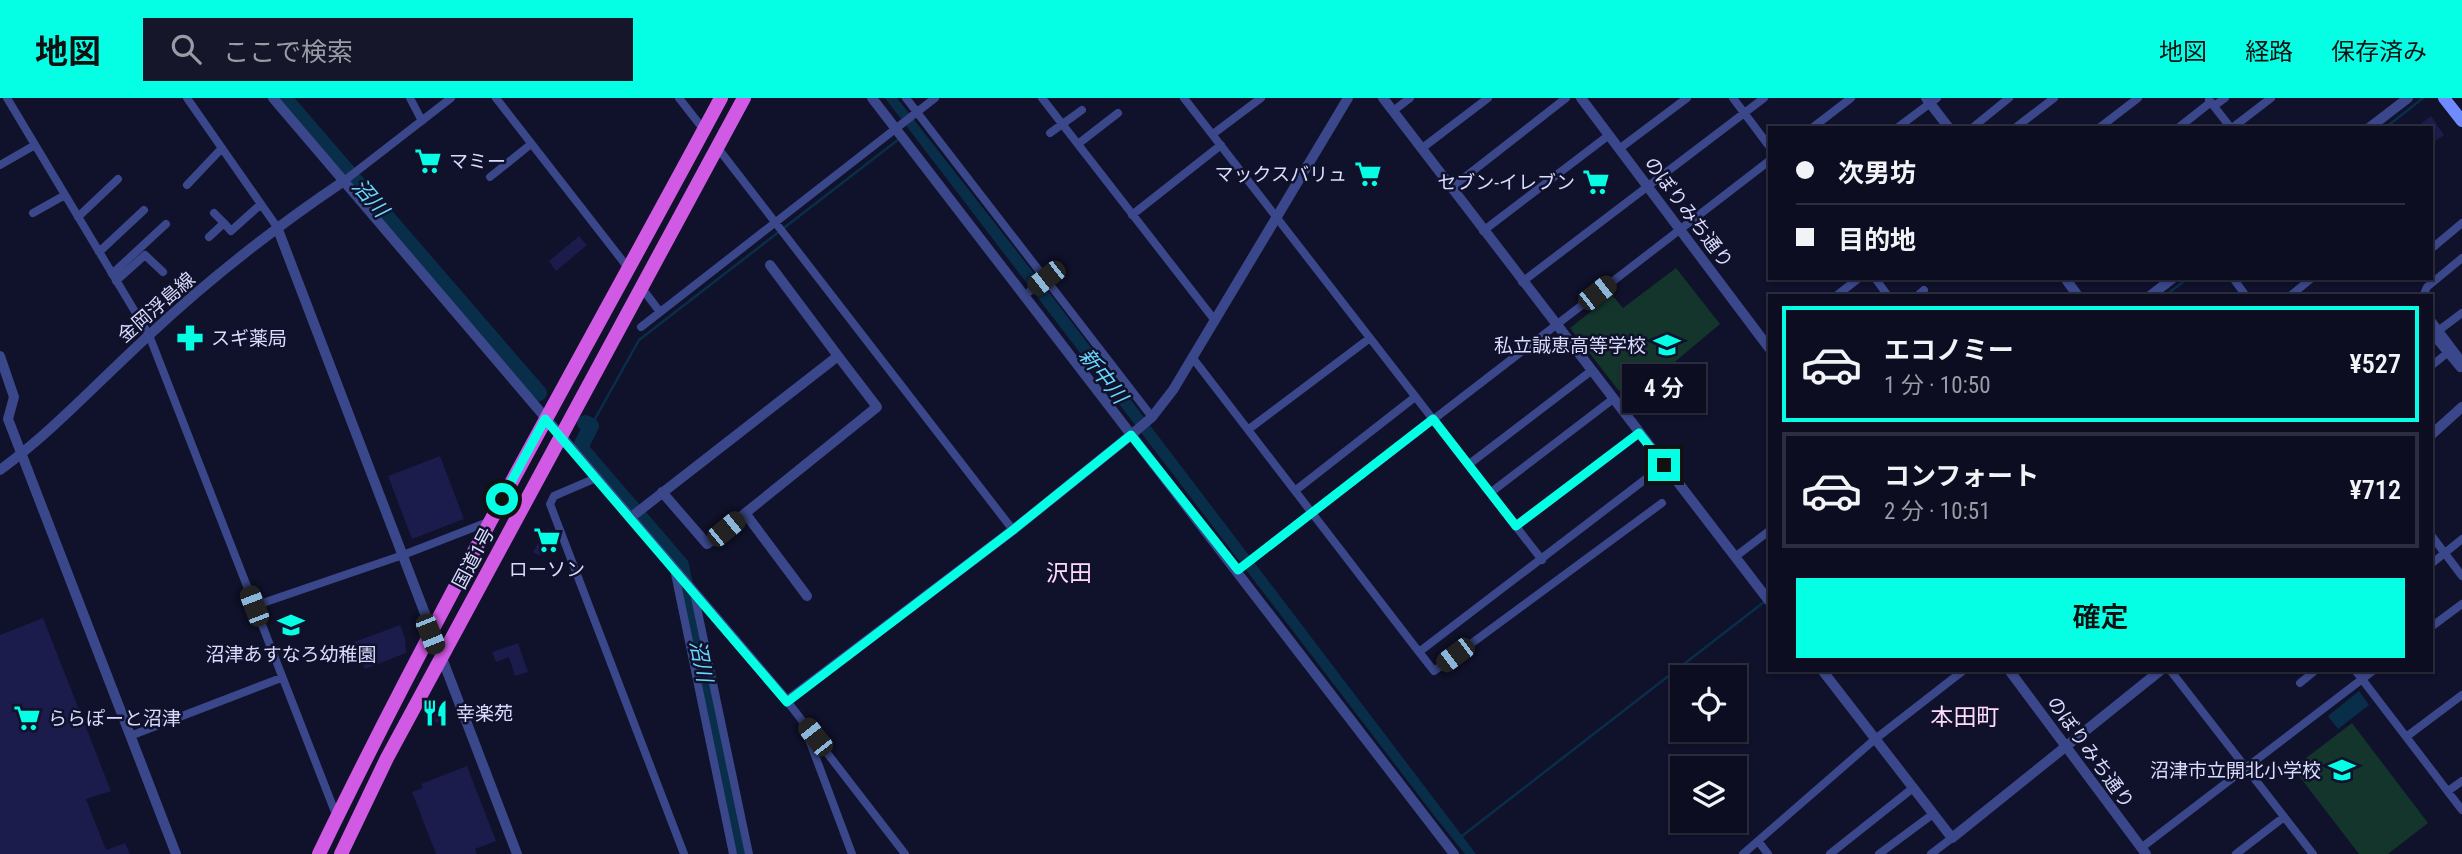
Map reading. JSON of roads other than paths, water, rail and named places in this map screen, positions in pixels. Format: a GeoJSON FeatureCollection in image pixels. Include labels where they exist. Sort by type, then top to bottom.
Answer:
{"type":"FeatureCollection","features":[{"type":"Feature","properties":{"kind":"highway","name":"国道1号"},"geometry":{"type":"LineString","coordinates":[[319,854],[490,521],[721,98]]}},
{"type":"Feature","properties":{"kind":"highway","name":"国道1号"},"geometry":{"type":"LineString","coordinates":[[346,850],[440,659],[744,98]]}},
{"type":"Feature","properties":{"kind":"main road"},"geometry":{"type":"LineString","coordinates":[[2444,98],[2462,121]]}},
{"type":"Feature","properties":{"kind":"street"},"geometry":{"type":"LineString","coordinates":[[7,98],[149,335],[337,817]]}},
{"type":"Feature","properties":{"kind":"street"},"geometry":{"type":"LineString","coordinates":[[187,98],[277,227],[516,854]]}},
{"type":"Feature","properties":{"kind":"street"},"geometry":{"type":"LineString","coordinates":[[273,98],[800,717],[905,854]]}},
{"type":"Feature","properties":{"kind":"street"},"geometry":{"type":"LineString","coordinates":[[410,98],[422,121]]}},
{"type":"Feature","properties":{"kind":"street"},"geometry":{"type":"LineString","coordinates":[[344,181],[452,98]]}},
{"type":"Feature","properties":{"kind":"street"},"geometry":{"type":"LineString","coordinates":[[496,98],[629,269]]}},
{"type":"Feature","properties":{"kind":"street"},"geometry":{"type":"LineString","coordinates":[[680,98],[705,130]]}},
{"type":"Feature","properties":{"kind":"street"},"geometry":{"type":"LineString","coordinates":[[872,98],[899,129],[908,145],[1238,570],[1454,854]]}},
{"type":"Feature","properties":{"kind":"street"},"geometry":{"type":"LineString","coordinates":[[906,98],[1046,278],[1149,419]]}},
{"type":"Feature","properties":{"kind":"street"},"geometry":{"type":"LineString","coordinates":[[641,327],[774,220],[899,129],[935,98]]}},
{"type":"Feature","properties":{"kind":"street"},"geometry":{"type":"LineString","coordinates":[[1042,98],[1213,318]]}},
{"type":"Feature","properties":{"kind":"street"},"geometry":{"type":"LineString","coordinates":[[1184,98],[1542,560]]}},
{"type":"Feature","properties":{"kind":"street"},"geometry":{"type":"LineString","coordinates":[[1213,134],[1261,98]]}},
{"type":"Feature","properties":{"kind":"street"},"geometry":{"type":"LineString","coordinates":[[787,702],[1013,530],[1149,419],[1173,390],[1213,318],[1348,98]]}},
{"type":"Feature","properties":{"kind":"street"},"geometry":{"type":"LineString","coordinates":[[1383,98],[1555,326],[1735,557],[1767,594]]}},
{"type":"Feature","properties":{"kind":"street"},"geometry":{"type":"LineString","coordinates":[[1393,111],[1410,98]]}},
{"type":"Feature","properties":{"kind":"street"},"geometry":{"type":"LineString","coordinates":[[1421,149],[1488,98]]}},
{"type":"Feature","properties":{"kind":"street"},"geometry":{"type":"LineString","coordinates":[[1451,188],[1566,98]]}},
{"type":"Feature","properties":{"kind":"street","name":"のぼりみち通り"},"geometry":{"type":"LineString","coordinates":[[1581,98],[1768,347]]}},
{"type":"Feature","properties":{"kind":"street"},"geometry":{"type":"LineString","coordinates":[[1619,149],[1687,98]]}},
{"type":"Feature","properties":{"kind":"street"},"geometry":{"type":"LineString","coordinates":[[1733,98],[1768,145]]}},
{"type":"Feature","properties":{"kind":"street"},"geometry":{"type":"LineString","coordinates":[[1522,282],[1764,98]]}},
{"type":"Feature","properties":{"kind":"street"},"geometry":{"type":"LineString","coordinates":[[1815,126],[1851,98]]}},
{"type":"Feature","properties":{"kind":"street"},"geometry":{"type":"LineString","coordinates":[[1975,126],[2010,98]]}},
{"type":"Feature","properties":{"kind":"street"},"geometry":{"type":"LineString","coordinates":[[2018,126],[2054,98]]}},
{"type":"Feature","properties":{"kind":"street"},"geometry":{"type":"LineString","coordinates":[[2101,126],[2126,102],[2138,98]]}},
{"type":"Feature","properties":{"kind":"street"},"geometry":{"type":"LineString","coordinates":[[2181,126],[2211,102],[2225,98]]}},
{"type":"Feature","properties":{"kind":"street"},"geometry":{"type":"LineString","coordinates":[[2234,126],[2271,98]]}},
{"type":"Feature","properties":{"kind":"street"},"geometry":{"type":"LineString","coordinates":[[2372,126],[2408,98]]}},
{"type":"Feature","properties":{"kind":"street"},"geometry":{"type":"LineString","coordinates":[[1899,126],[1931,100],[1948,126]]}},
{"type":"Feature","properties":{"kind":"street"},"geometry":{"type":"LineString","coordinates":[[2211,102],[2229,126]]}},
{"type":"Feature","properties":{"kind":"street"},"geometry":{"type":"LineString","coordinates":[[1051,133],[1082,110]]}},
{"type":"Feature","properties":{"kind":"street"},"geometry":{"type":"LineString","coordinates":[[1078,145],[1118,113]]}},
{"type":"Feature","properties":{"kind":"street"},"geometry":{"type":"LineString","coordinates":[[1483,231],[1609,135]]}},
{"type":"Feature","properties":{"kind":"street"},"geometry":{"type":"LineString","coordinates":[[490,177],[531,144]]}},
{"type":"Feature","properties":{"kind":"street"},"geometry":{"type":"LineString","coordinates":[[0,165],[35,145]]}},
{"type":"Feature","properties":{"kind":"street"},"geometry":{"type":"LineString","coordinates":[[1132,215],[1221,145]]}},
{"type":"Feature","properties":{"kind":"street"},"geometry":{"type":"LineString","coordinates":[[717,147],[1013,530]]}},
{"type":"Feature","properties":{"kind":"street"},"geometry":{"type":"LineString","coordinates":[[187,185],[222,148]]}},
{"type":"Feature","properties":{"kind":"street"},"geometry":{"type":"LineString","coordinates":[[1238,570],[1768,162]]}},
{"type":"Feature","properties":{"kind":"street"},"geometry":{"type":"LineString","coordinates":[[78,217],[118,179]]}},
{"type":"Feature","properties":{"kind":"street","name":"金岡浮島線"},"geometry":{"type":"LineString","coordinates":[[0,470],[23,453],[149,335],[277,227],[344,181]]}},
{"type":"Feature","properties":{"kind":"street"},"geometry":{"type":"LineString","coordinates":[[33,213],[65,195]]}},
{"type":"Feature","properties":{"kind":"street"},"geometry":{"type":"LineString","coordinates":[[214,213],[231,231],[261,204]]}},
{"type":"Feature","properties":{"kind":"street"},"geometry":{"type":"LineString","coordinates":[[99,252],[144,210]]}},
{"type":"Feature","properties":{"kind":"street"},"geometry":{"type":"LineString","coordinates":[[209,237],[224,223]]}},
{"type":"Feature","properties":{"kind":"street"},"geometry":{"type":"LineString","coordinates":[[2433,247],[2462,223]]}},
{"type":"Feature","properties":{"kind":"street"},"geometry":{"type":"LineString","coordinates":[[114,278],[166,224]]}},
{"type":"Feature","properties":{"kind":"street"},"geometry":{"type":"LineString","coordinates":[[114,278],[145,255],[163,272]]}},
{"type":"Feature","properties":{"kind":"street"},"geometry":{"type":"LineString","coordinates":[[2424,294],[2427,287],[2462,258]]}},
{"type":"Feature","properties":{"kind":"street"},"geometry":{"type":"LineString","coordinates":[[662,492],[707,544],[877,407],[770,265]]}},
{"type":"Feature","properties":{"kind":"street"},"geometry":{"type":"LineString","coordinates":[[1024,296],[1046,278]]}},
{"type":"Feature","properties":{"kind":"street"},"geometry":{"type":"LineString","coordinates":[[1839,294],[1856,280]]}},
{"type":"Feature","properties":{"kind":"street"},"geometry":{"type":"LineString","coordinates":[[2153,294],[2170,280]]}},
{"type":"Feature","properties":{"kind":"street"},"geometry":{"type":"LineString","coordinates":[[2292,294],[2305,280]]}},
{"type":"Feature","properties":{"kind":"street"},"geometry":{"type":"LineString","coordinates":[[2421,280],[2427,287]]}},
{"type":"Feature","properties":{"kind":"street"},"geometry":{"type":"LineString","coordinates":[[641,286],[660,312]]}},
{"type":"Feature","properties":{"kind":"street"},"geometry":{"type":"LineString","coordinates":[[2435,332],[2462,313]]}},
{"type":"Feature","properties":{"kind":"street"},"geometry":{"type":"LineString","coordinates":[[2435,332],[2446,354],[2462,369]]}},
{"type":"Feature","properties":{"kind":"street"},"geometry":{"type":"LineString","coordinates":[[2435,332],[2458,356],[2462,369]]}},
{"type":"Feature","properties":{"kind":"street"},"geometry":{"type":"LineString","coordinates":[[1249,429],[1370,338]]}},
{"type":"Feature","properties":{"kind":"street"},"geometry":{"type":"LineString","coordinates":[[2433,364],[2446,354]]}},
{"type":"Feature","properties":{"kind":"street"},"geometry":{"type":"LineString","coordinates":[[0,356],[14,397],[4,412],[23,453],[176,854]]}},
{"type":"Feature","properties":{"kind":"street"},"geometry":{"type":"LineString","coordinates":[[630,518],[838,356]]}},
{"type":"Feature","properties":{"kind":"street"},"geometry":{"type":"LineString","coordinates":[[1192,357],[1434,671],[1662,503]]}},
{"type":"Feature","properties":{"kind":"street"},"geometry":{"type":"LineString","coordinates":[[1468,465],[1591,371]]}},
{"type":"Feature","properties":{"kind":"street"},"geometry":{"type":"LineString","coordinates":[[1296,489],[1415,397]]}},
{"type":"Feature","properties":{"kind":"street"},"geometry":{"type":"LineString","coordinates":[[1490,493],[1613,398]]}},
{"type":"Feature","properties":{"kind":"street"},"geometry":{"type":"LineString","coordinates":[[2433,433],[2462,407]]}},
{"type":"Feature","properties":{"kind":"street"},"geometry":{"type":"LineString","coordinates":[[1516,526],[1639,433]]}},
{"type":"Feature","properties":{"kind":"street"},"geometry":{"type":"LineString","coordinates":[[1419,652],[1664,465]]}},
{"type":"Feature","properties":{"kind":"street"},"geometry":{"type":"LineString","coordinates":[[596,478],[554,496],[550,504],[684,854]]}},
{"type":"Feature","properties":{"kind":"street"},"geometry":{"type":"LineString","coordinates":[[745,513],[807,596]]}},
{"type":"Feature","properties":{"kind":"street"},"geometry":{"type":"LineString","coordinates":[[254,606],[403,555],[490,521]]}},
{"type":"Feature","properties":{"kind":"street"},"geometry":{"type":"LineString","coordinates":[[1735,557],[1768,532]]}},
{"type":"Feature","properties":{"kind":"street"},"geometry":{"type":"LineString","coordinates":[[2433,538],[2462,576]]}},
{"type":"Feature","properties":{"kind":"street"},"geometry":{"type":"LineString","coordinates":[[2433,562],[2462,539]]}},
{"type":"Feature","properties":{"kind":"street"},"geometry":{"type":"LineString","coordinates":[[676,571],[733,854]]}},
{"type":"Feature","properties":{"kind":"street"},"geometry":{"type":"LineString","coordinates":[[693,591],[749,854]]}},
{"type":"Feature","properties":{"kind":"street"},"geometry":{"type":"LineString","coordinates":[[2433,626],[2462,604]]}},
{"type":"Feature","properties":{"kind":"street"},"geometry":{"type":"LineString","coordinates":[[1823,672],[1952,838]]}},
{"type":"Feature","properties":{"kind":"street"},"geometry":{"type":"LineString","coordinates":[[1743,854],[1874,740],[1961,672]]}},
{"type":"Feature","properties":{"kind":"street","name":"のぼりみち通り"},"geometry":{"type":"LineString","coordinates":[[2010,672],[2064,749],[2143,851]]}},
{"type":"Feature","properties":{"kind":"street"},"geometry":{"type":"LineString","coordinates":[[1931,854],[2159,672]]}},
{"type":"Feature","properties":{"kind":"street"},"geometry":{"type":"LineString","coordinates":[[2172,672],[2313,854]]}},
{"type":"Feature","properties":{"kind":"street"},"geometry":{"type":"LineString","coordinates":[[2300,683],[2314,672]]}},
{"type":"Feature","properties":{"kind":"street"},"geometry":{"type":"LineString","coordinates":[[2357,672],[2462,810]]}},
{"type":"Feature","properties":{"kind":"street"},"geometry":{"type":"LineString","coordinates":[[2143,851],[2371,672]]}},
{"type":"Feature","properties":{"kind":"street"},"geometry":{"type":"LineString","coordinates":[[130,736],[281,678]]}},
{"type":"Feature","properties":{"kind":"street"},"geometry":{"type":"LineString","coordinates":[[2406,737],[2462,695]]}},
{"type":"Feature","properties":{"kind":"street"},"geometry":{"type":"LineString","coordinates":[[800,717],[852,854]]}},
{"type":"Feature","properties":{"kind":"street"},"geometry":{"type":"LineString","coordinates":[[2448,791],[2462,780]]}},
{"type":"Feature","properties":{"kind":"street"},"geometry":{"type":"LineString","coordinates":[[1830,854],[1913,788]]}},
{"type":"Feature","properties":{"kind":"street"},"geometry":{"type":"LineString","coordinates":[[1880,854],[1933,814]]}},
{"type":"Feature","properties":{"kind":"street"},"geometry":{"type":"LineString","coordinates":[[2236,854],[2284,817]]}},
{"type":"Feature","properties":{"kind":"street"},"geometry":{"type":"LineString","coordinates":[[1758,841],[1768,854]]}},
{"type":"Feature","properties":{"kind":"water","name":"新中川"},"geometry":{"type":"Polygon","coordinates":[[[885,98],[897,98],[1051,295],[1476,854],[1465,854],[1436,818],[885,98]]]}},
{"type":"Feature","properties":{"kind":"water"},"geometry":{"type":"Polygon","coordinates":[[[2359,691],[2369,705],[2338,729],[2328,716],[2359,691]]]}},
{"type":"Feature","properties":{"kind":"waterway","name":"沼川"},"geometry":{"type":"LineString","coordinates":[[284,98],[539,393]]}},
{"type":"Feature","properties":{"kind":"waterway"},"geometry":{"type":"LineString","coordinates":[[2388,126],[2423,98]]}},
{"type":"Feature","properties":{"kind":"waterway"},"geometry":{"type":"LineString","coordinates":[[591,426],[639,340],[899,139]]}},
{"type":"Feature","properties":{"kind":"waterway"},"geometry":{"type":"LineString","coordinates":[[2168,294],[2185,280]]}},
{"type":"Feature","properties":{"kind":"waterway","name":"沼川"},"geometry":{"type":"LineString","coordinates":[[585,423],[591,426],[581,446],[582,450],[681,565],[739,854]]}},
{"type":"Feature","properties":{"kind":"waterway"},"geometry":{"type":"LineString","coordinates":[[1462,836],[1764,602]]}},
{"type":"Feature","properties":{"kind":"place","name":"マミー"},"geometry":{"type":"Point","coordinates":[428,161]}},
{"type":"Feature","properties":{"kind":"place","name":"マックスバリュ"},"geometry":{"type":"Point","coordinates":[1368,174]}},
{"type":"Feature","properties":{"kind":"place","name":"セブン-イレブン"},"geometry":{"type":"Point","coordinates":[1596,182]}},
{"type":"Feature","properties":{"kind":"place","name":"スギ薬局"},"geometry":{"type":"Point","coordinates":[190,338]}},
{"type":"Feature","properties":{"kind":"place","name":"私立誠恵高等学校"},"geometry":{"type":"Point","coordinates":[1667,345]}},
{"type":"Feature","properties":{"kind":"place","name":"ローソン"},"geometry":{"type":"Point","coordinates":[547,540]}},
{"type":"Feature","properties":{"kind":"place","name":"沼津あすなろ幼稚園"},"geometry":{"type":"Point","coordinates":[291,625]}},
{"type":"Feature","properties":{"kind":"place","name":"幸楽苑"},"geometry":{"type":"Point","coordinates":[435,713]}},
{"type":"Feature","properties":{"kind":"place","name":"ららぽーと沼津"},"geometry":{"type":"Point","coordinates":[27,718]}},
{"type":"Feature","properties":{"kind":"place","name":"沼津市立開北小学校"},"geometry":{"type":"Point","coordinates":[2342,770]}},
{"type":"Feature","properties":{"kind":"district","name":"沢田"},"geometry":{"type":"Point","coordinates":[1069,573]}},
{"type":"Feature","properties":{"kind":"district","name":"本田町"},"geometry":{"type":"Point","coordinates":[1965,717]}}]}
